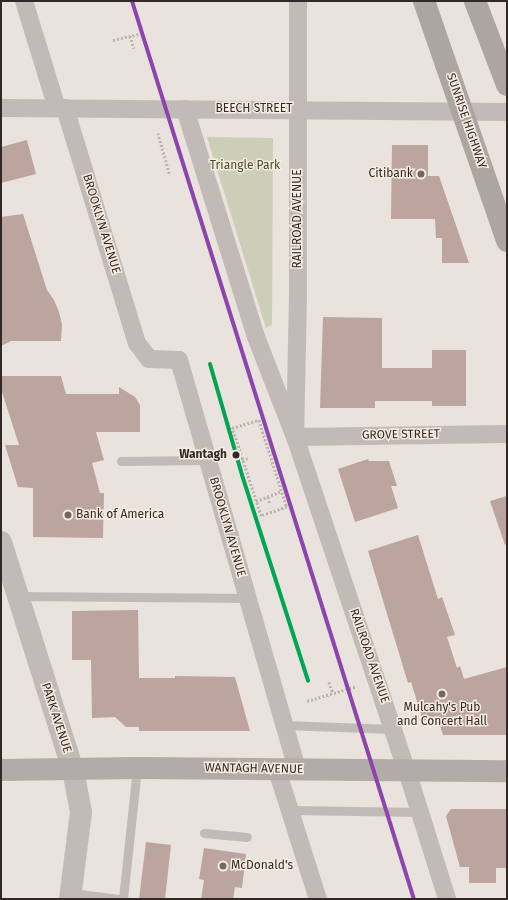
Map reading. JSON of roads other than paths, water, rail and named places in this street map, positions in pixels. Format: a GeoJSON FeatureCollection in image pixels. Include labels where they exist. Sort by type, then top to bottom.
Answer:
{"type":"FeatureCollection","features":[{"type":"Feature","properties":{"kind":"highway","name":"SUNRISE HIGHWAY"},"geometry":{"type":"LineString","coordinates":[[424,1],[507,241]]}},
{"type":"Feature","properties":{"kind":"highway"},"geometry":{"type":"LineString","coordinates":[[476,1],[507,85]]}},
{"type":"Feature","properties":{"kind":"main road","name":"WANTAGH AVENUE"},"geometry":{"type":"LineString","coordinates":[[1,770],[137,768],[507,771]]}},
{"type":"Feature","properties":{"kind":"street","name":"RAILROAD AVENUE"},"geometry":{"type":"LineString","coordinates":[[295,437],[298,1]]}},
{"type":"Feature","properties":{"kind":"street","name":"BROOKLYN AVENUE"},"geometry":{"type":"LineString","coordinates":[[26,6],[61,108],[137,343],[149,359],[179,360],[284,725],[290,810],[318,899]]}},
{"type":"Feature","properties":{"kind":"street","name":"BEECH STREET"},"geometry":{"type":"LineString","coordinates":[[1,108],[462,110],[507,112]]}},
{"type":"Feature","properties":{"kind":"street","name":"RAILROAD AVENUE"},"geometry":{"type":"LineString","coordinates":[[185,109],[256,337],[295,437],[407,771],[447,899]]}},
{"type":"Feature","properties":{"kind":"street","name":"GROVE STREET"},"geometry":{"type":"LineString","coordinates":[[295,437],[507,434]]}},
{"type":"Feature","properties":{"kind":"street","name":"PARK AVENUE"},"geometry":{"type":"LineString","coordinates":[[1,542],[73,770],[81,812],[71,896]]}},
{"type":"Feature","properties":{"kind":"lane"},"geometry":{"type":"LineString","coordinates":[[121,461],[207,460]]}},
{"type":"Feature","properties":{"kind":"lane"},"geometry":{"type":"LineString","coordinates":[[18,596],[247,598]]}},
{"type":"Feature","properties":{"kind":"lane"},"geometry":{"type":"LineString","coordinates":[[284,725],[393,729]]}},
{"type":"Feature","properties":{"kind":"lane"},"geometry":{"type":"LineString","coordinates":[[71,896],[121,899],[137,768]]}},
{"type":"Feature","properties":{"kind":"lane"},"geometry":{"type":"LineString","coordinates":[[290,810],[420,812]]}},
{"type":"Feature","properties":{"kind":"lane"},"geometry":{"type":"LineString","coordinates":[[204,833],[247,837]]}},
{"type":"Feature","properties":{"kind":"place","name":"Citibank"},"geometry":{"type":"Point","coordinates":[421,174]}},
{"type":"Feature","properties":{"kind":"place","name":"Wantagh"},"geometry":{"type":"Point","coordinates":[236,455]}},
{"type":"Feature","properties":{"kind":"place","name":"Bank of America"},"geometry":{"type":"Point","coordinates":[68,515]}},
{"type":"Feature","properties":{"kind":"place","name":"Mulcahy's Pub and Concert Hall"},"geometry":{"type":"Point","coordinates":[442,694]}},
{"type":"Feature","properties":{"kind":"place","name":"McDonald's"},"geometry":{"type":"Point","coordinates":[223,866]}},
{"type":"Feature","properties":{"kind":"park label","name":"Triangle Park"},"geometry":{"type":"Point","coordinates":[245,166]}}]}
